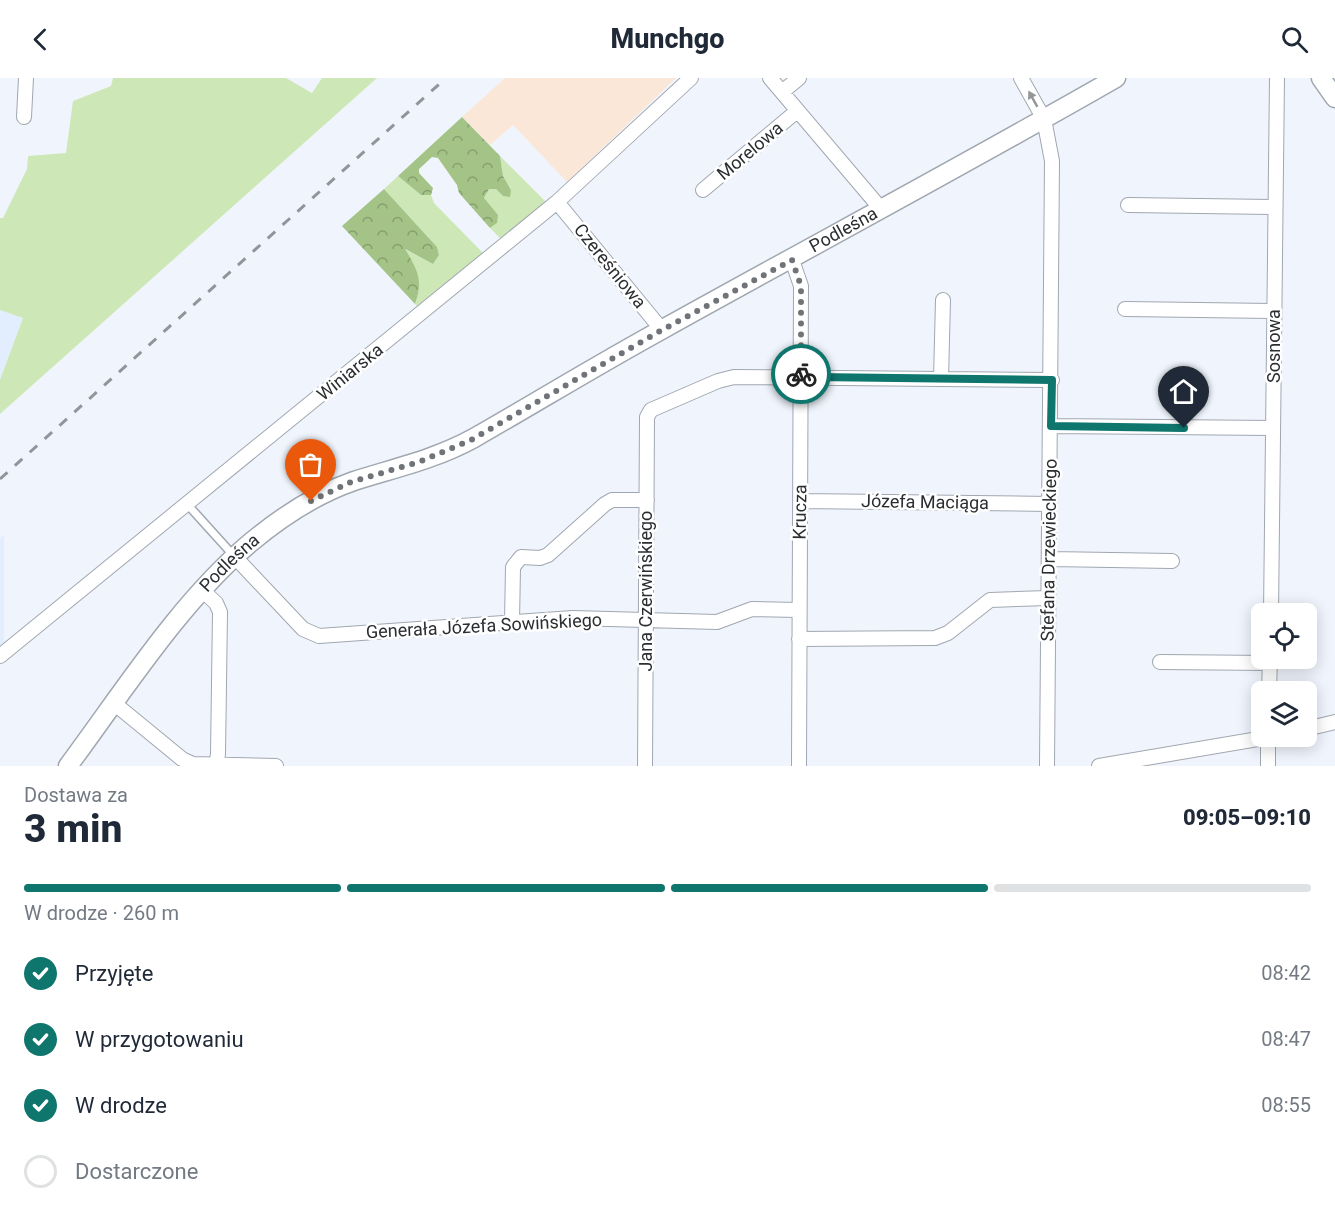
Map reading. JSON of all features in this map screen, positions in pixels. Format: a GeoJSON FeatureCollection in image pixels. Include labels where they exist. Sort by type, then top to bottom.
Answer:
{"type":"FeatureCollection","features":[{"type":"Feature","properties":{"kind":"street"},"geometry":{"type":"LineString","coordinates":[[24,117],[26,78]]}},
{"type":"Feature","properties":{"kind":"street","name":"Winiarska"},"geometry":{"type":"LineString","coordinates":[[0,656],[557,202],[691,78]]}},
{"type":"Feature","properties":{"kind":"street"},"geometry":{"type":"LineString","coordinates":[[770,78],[882,210]]}},
{"type":"Feature","properties":{"kind":"street"},"geometry":{"type":"LineString","coordinates":[[782,92],[799,78]]}},
{"type":"Feature","properties":{"kind":"street","name":"Stefana Drzewieckiego"},"geometry":{"type":"LineString","coordinates":[[1021,78],[1044,119],[1052,161],[1052,380],[1047,766]]}},
{"type":"Feature","properties":{"kind":"street","name":"Podleśna"},"geometry":{"type":"LineString","coordinates":[[68,766],[202,590],[235,557],[276,523],[311,501],[351,482],[419,462],[454,448],[1116,78]]}},
{"type":"Feature","properties":{"kind":"street","name":"Sosnowa"},"geometry":{"type":"LineString","coordinates":[[1270,603],[1277,78]]}},
{"type":"Feature","properties":{"kind":"street","name":"Morelowa"},"geometry":{"type":"LineString","coordinates":[[703,190],[797,111]]}},
{"type":"Feature","properties":{"kind":"street","name":"Czereśniowa"},"geometry":{"type":"LineString","coordinates":[[557,202],[662,330]]}},
{"type":"Feature","properties":{"kind":"street"},"geometry":{"type":"LineString","coordinates":[[1128,206],[1275,207]]}},
{"type":"Feature","properties":{"kind":"street","name":"Krucza"},"geometry":{"type":"LineString","coordinates":[[792,260],[801,286],[799,766]]}},
{"type":"Feature","properties":{"kind":"street"},"geometry":{"type":"LineString","coordinates":[[941,379],[943,300]]}},
{"type":"Feature","properties":{"kind":"street"},"geometry":{"type":"LineString","coordinates":[[1125,309],[1274,312]]}},
{"type":"Feature","properties":{"kind":"street"},"geometry":{"type":"LineString","coordinates":[[801,376],[1052,380]]}},
{"type":"Feature","properties":{"kind":"street","name":"Jana Czerwińskiego"},"geometry":{"type":"LineString","coordinates":[[645,766],[647,417],[657,406],[718,381],[734,377],[801,376]]}},
{"type":"Feature","properties":{"kind":"street"},"geometry":{"type":"LineString","coordinates":[[1051,426],[1273,428]]}},
{"type":"Feature","properties":{"kind":"street"},"geometry":{"type":"LineString","coordinates":[[512,622],[513,567],[521,557],[540,558],[548,555],[612,500],[647,500]]}},
{"type":"Feature","properties":{"kind":"street","name":"Józefa Maciąga"},"geometry":{"type":"LineString","coordinates":[[800,501],[1050,504]]}},
{"type":"Feature","properties":{"kind":"street","name":"Generała Józefa Sowińskiego"},"geometry":{"type":"LineString","coordinates":[[235,557],[303,629],[320,636],[573,618],[717,622],[752,609],[799,610]]}},
{"type":"Feature","properties":{"kind":"street"},"geometry":{"type":"LineString","coordinates":[[1050,559],[1172,561]]}},
{"type":"Feature","properties":{"kind":"street"},"geometry":{"type":"LineString","coordinates":[[202,590],[216,603],[220,612],[216,765]]}},
{"type":"Feature","properties":{"kind":"street"},"geometry":{"type":"LineString","coordinates":[[799,639],[935,638],[948,633],[990,600],[1048,598]]}},
{"type":"Feature","properties":{"kind":"street"},"geometry":{"type":"LineString","coordinates":[[1160,662],[1251,661]]}},
{"type":"Feature","properties":{"kind":"street"},"geometry":{"type":"LineString","coordinates":[[115,704],[182,759],[204,766],[276,766]]}},
{"type":"Feature","properties":{"kind":"street"},"geometry":{"type":"LineString","coordinates":[[1317,726],[1335,722]]}},
{"type":"Feature","properties":{"kind":"street"},"geometry":{"type":"LineString","coordinates":[[1099,766],[1251,740]]}},
{"type":"Feature","properties":{"kind":"street"},"geometry":{"type":"LineString","coordinates":[[1268,766],[1269,747]]}},
{"type":"Feature","properties":{"kind":"lane"},"geometry":{"type":"LineString","coordinates":[[187,504],[235,557]]}},
{"type":"Feature","properties":{"kind":"shaded area"},"geometry":{"type":"Polygon","coordinates":[[[505,78],[676,78],[567,182],[513,125],[490,145],[462,117],[505,78]]]}},
{"type":"Feature","properties":{"kind":"shaded area"},"geometry":{"type":"Polygon","coordinates":[[[0,310],[23,318],[0,380],[0,310]]]}},
{"type":"Feature","properties":{"kind":"shaded area"},"geometry":{"type":"Polygon","coordinates":[[[4,535],[4,643],[0,646],[0,538],[4,535]]]}},
{"type":"Feature","properties":{"kind":"green space"},"geometry":{"type":"Polygon","coordinates":[[[113,78],[286,78],[312,93],[322,78],[377,78],[0,414],[0,380],[23,318],[0,310],[0,218],[3,218],[27,169],[28,156],[66,153],[73,101],[111,86],[113,78]]]}},
{"type":"Feature","properties":{"kind":"green space"},"geometry":{"type":"Polygon","coordinates":[[[462,117],[500,156],[503,176],[511,190],[510,197],[503,196],[496,189],[489,189],[484,198],[498,215],[497,223],[490,228],[459,193],[457,185],[438,158],[432,157],[419,169],[419,173],[433,188],[431,195],[421,195],[398,176],[462,117]]]}},
{"type":"Feature","properties":{"kind":"green space"},"geometry":{"type":"Polygon","coordinates":[[[500,156],[546,202],[501,239],[490,228],[497,223],[484,198],[489,189],[496,189],[503,196],[511,190],[503,176],[500,156]]]}},
{"type":"Feature","properties":{"kind":"green space"},"geometry":{"type":"Polygon","coordinates":[[[398,176],[421,195],[431,195],[434,203],[483,253],[417,306],[415,304],[419,288],[418,275],[404,249],[433,264],[439,255],[437,247],[384,189],[398,176]]]}},
{"type":"Feature","properties":{"kind":"green space"},"geometry":{"type":"Polygon","coordinates":[[[384,189],[437,247],[439,255],[433,264],[405,249],[418,275],[419,288],[415,304],[342,226],[384,189]]]}},
{"type":"Feature","properties":{"kind":"railway"},"geometry":{"type":"LineString","coordinates":[[0,479],[446,78]]}},
{"type":"Feature","properties":{"kind":"way so far"},"geometry":{"type":"LineString","coordinates":[[311,501],[351,482],[419,462],[471,440],[662,330],[792,260],[801,286],[801,374]]}},
{"type":"Feature","properties":{"kind":"route"},"geometry":{"type":"LineString","coordinates":[[801,374],[801,376],[814,377],[1052,380],[1051,426],[1184,428]]}}]}
